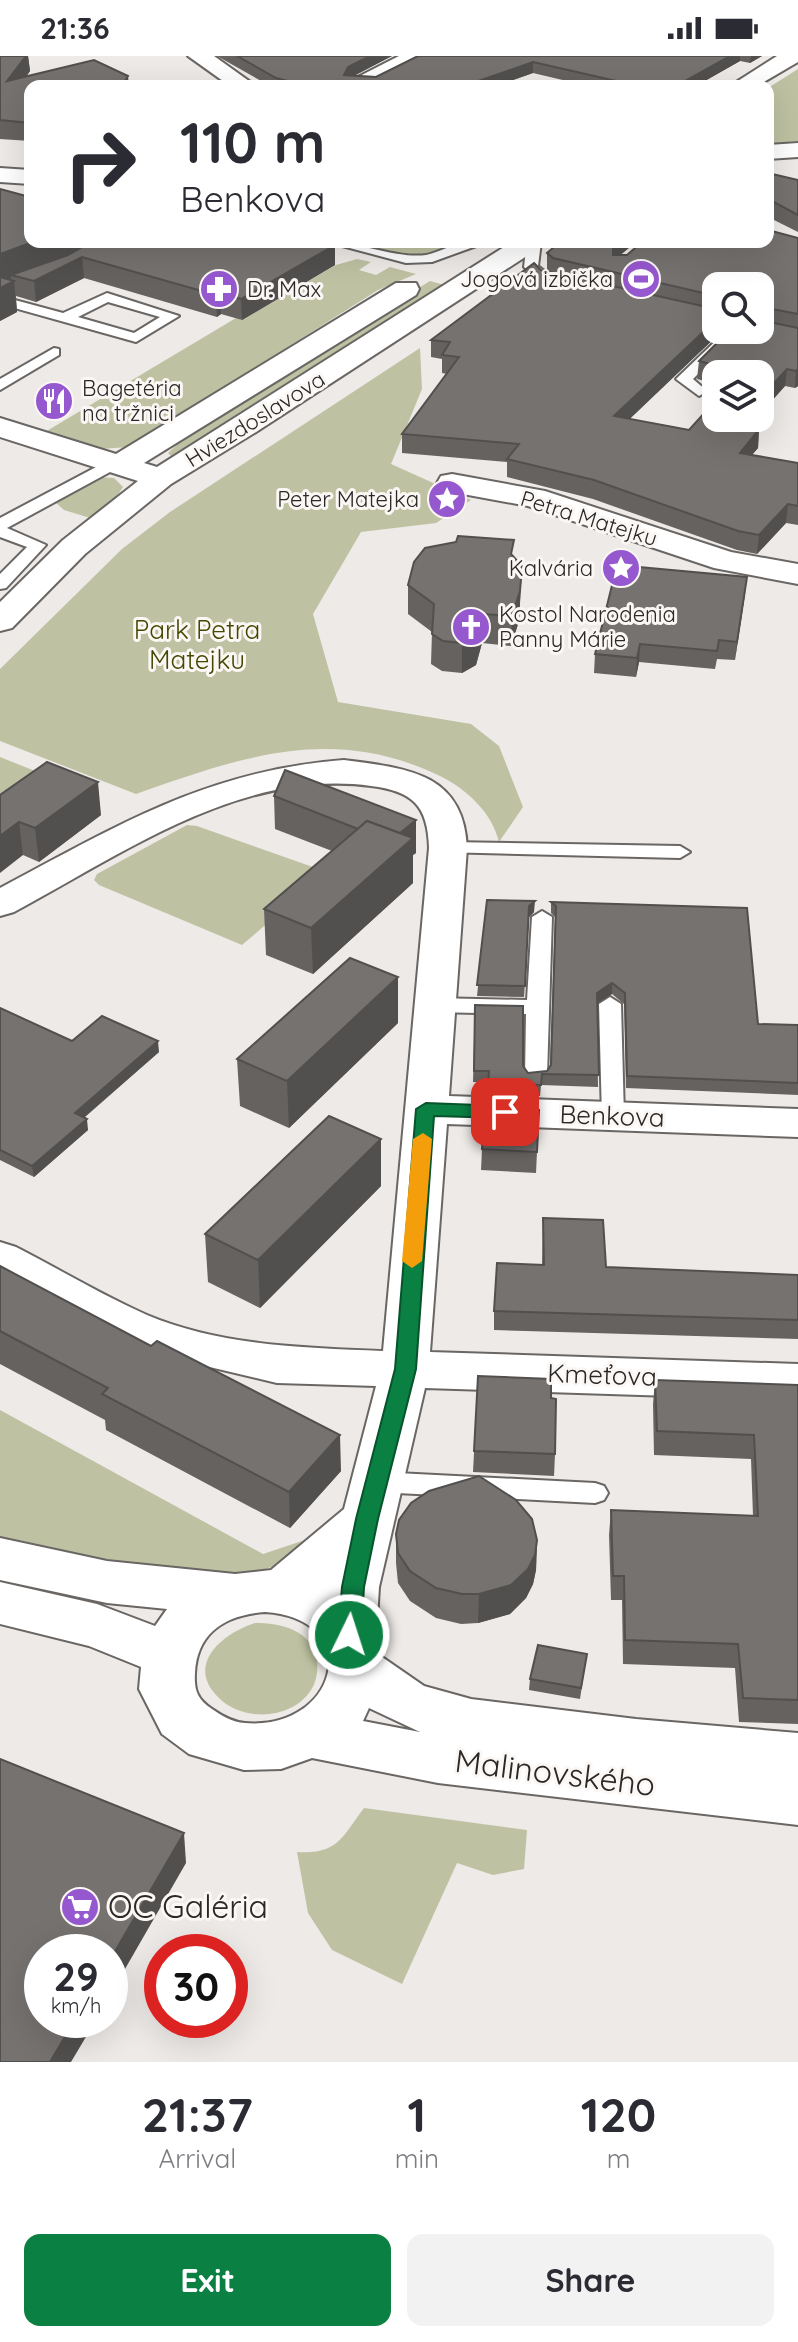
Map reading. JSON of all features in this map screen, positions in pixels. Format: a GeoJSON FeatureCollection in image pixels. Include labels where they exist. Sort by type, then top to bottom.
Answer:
{"type":"FeatureCollection","features":[{"type":"Feature","properties":{"kind":"street"},"geometry":{"type":"LineString","coordinates":[[199,56],[236,80]]}},
{"type":"Feature","properties":{"kind":"street"},"geometry":{"type":"LineString","coordinates":[[370,80],[416,56]]}},
{"type":"Feature","properties":{"kind":"street"},"geometry":{"type":"LineString","coordinates":[[751,80],[793,56]]}},
{"type":"Feature","properties":{"kind":"street"},"geometry":{"type":"LineString","coordinates":[[774,152],[798,150]]}},
{"type":"Feature","properties":{"kind":"street"},"geometry":{"type":"LineString","coordinates":[[0,175],[24,177]]}},
{"type":"Feature","properties":{"kind":"street","name":"Hviezdoslavova"},"geometry":{"type":"LineString","coordinates":[[120,465],[469,248]]}},
{"type":"Feature","properties":{"kind":"street","name":"Hviezdoslavova"},"geometry":{"type":"LineString","coordinates":[[0,621],[74,547],[168,474],[523,248]]}},
{"type":"Feature","properties":{"kind":"street"},"geometry":{"type":"LineString","coordinates":[[0,427],[120,465],[168,474]]}},
{"type":"Feature","properties":{"kind":"street","name":"Petra Matejku"},"geometry":{"type":"LineString","coordinates":[[452,483],[534,498],[725,561],[798,574]]}},
{"type":"Feature","properties":{"kind":"street"},"geometry":{"type":"LineString","coordinates":[[0,904],[171,815],[278,776],[329,769],[375,773],[407,781],[437,801],[448,839],[405,1369],[353,1587],[353,1651]]}},
{"type":"Feature","properties":{"kind":"street","name":"Benkova"},"geometry":{"type":"LineString","coordinates":[[426,1109],[798,1123]]}},
{"type":"Feature","properties":{"kind":"street","name":"Kmeťova"},"geometry":{"type":"LineString","coordinates":[[0,1258],[131,1327],[180,1343],[277,1365],[798,1382]]}},
{"type":"Feature","properties":{"kind":"street"},"geometry":{"type":"LineString","coordinates":[[0,1603],[97,1626],[169,1655],[177,1635],[192,1618],[212,1604],[258,1593],[372,1500]]}},
{"type":"Feature","properties":{"kind":"street","name":"Malinovského"},"geometry":{"type":"LineString","coordinates":[[0,1559],[107,1582],[258,1593],[322,1606],[381,1688],[425,1711],[464,1721],[657,1748],[798,1757]]}},
{"type":"Feature","properties":{"kind":"street","name":"Malinovského"},"geometry":{"type":"LineString","coordinates":[[169,1655],[166,1678],[172,1700],[185,1721],[205,1736],[226,1745],[249,1749],[273,1748],[314,1735],[333,1721],[346,1704],[354,1686],[353,1651]]}},
{"type":"Feature","properties":{"kind":"street","name":"Malinovského"},"geometry":{"type":"LineString","coordinates":[[314,1735],[438,1759],[798,1801]]}},
{"type":"Feature","properties":{"kind":"lane"},"geometry":{"type":"LineString","coordinates":[[359,248],[406,259],[427,259],[462,248]]}},
{"type":"Feature","properties":{"kind":"lane"},"geometry":{"type":"LineString","coordinates":[[532,248],[531,267],[546,281],[564,288]]}},
{"type":"Feature","properties":{"kind":"lane"},"geometry":{"type":"LineString","coordinates":[[0,293],[19,287]]}},
{"type":"Feature","properties":{"kind":"lane"},"geometry":{"type":"LineString","coordinates":[[0,300],[136,338],[172,316],[107,297],[67,317]]}},
{"type":"Feature","properties":{"kind":"lane"},"geometry":{"type":"LineString","coordinates":[[699,391],[684,379],[720,344]]}},
{"type":"Feature","properties":{"kind":"lane"},"geometry":{"type":"LineString","coordinates":[[0,385],[54,352]]}},
{"type":"Feature","properties":{"kind":"lane","name":"Hviezdoslavova"},"geometry":{"type":"LineString","coordinates":[[0,528],[104,469],[120,465]]}},
{"type":"Feature","properties":{"kind":"lane"},"geometry":{"type":"LineString","coordinates":[[0,528],[38,545],[0,584]]}},
{"type":"Feature","properties":{"kind":"lane"},"geometry":{"type":"LineString","coordinates":[[448,839],[680,852]]}},
{"type":"Feature","properties":{"kind":"lane"},"geometry":{"type":"LineString","coordinates":[[536,1076],[542,917]]}},
{"type":"Feature","properties":{"kind":"lane"},"geometry":{"type":"LineString","coordinates":[[610,1004],[613,1117]]}},
{"type":"Feature","properties":{"kind":"lane"},"geometry":{"type":"LineString","coordinates":[[434,1005],[537,1007]]}},
{"type":"Feature","properties":{"kind":"lane"},"geometry":{"type":"LineString","coordinates":[[372,1500],[595,1493]]}},
{"type":"Feature","properties":{"kind":"green space"},"geometry":{"type":"Polygon","coordinates":[[[798,69],[798,141],[774,143],[774,84],[798,69]]]}},
{"type":"Feature","properties":{"kind":"green space"},"geometry":{"type":"Polygon","coordinates":[[[376,248],[446,248],[427,254],[376,248]]]}},
{"type":"Feature","properties":{"kind":"green space"},"geometry":{"type":"Polygon","coordinates":[[[357,259],[371,262],[359,270],[376,275],[390,267],[416,274],[378,290],[129,447],[100,449],[45,432],[236,318],[242,320],[336,265],[357,259]]]}},
{"type":"Feature","properties":{"kind":"green space"},"geometry":{"type":"Polygon","coordinates":[[[430,281],[448,286],[182,457],[168,453],[201,422],[430,281]]]}},
{"type":"Feature","properties":{"kind":"green space","name":"Park Petra Matejku"},"geometry":{"type":"Polygon","coordinates":[[[420,348],[422,389],[391,464],[471,500],[436,523],[361,532],[313,614],[338,702],[471,724],[499,746],[523,807],[499,842],[484,811],[459,788],[440,776],[400,760],[362,752],[324,749],[250,758],[136,794],[0,741],[0,669],[122,549],[170,512],[420,348]]]}},
{"type":"Feature","properties":{"kind":"green space"},"geometry":{"type":"Polygon","coordinates":[[[97,477],[114,478],[123,487],[114,501],[90,518],[64,510],[55,502],[97,477]]]}},
{"type":"Feature","properties":{"kind":"green space"},"geometry":{"type":"Polygon","coordinates":[[[0,757],[45,775],[0,798],[0,757]]]}},
{"type":"Feature","properties":{"kind":"green space"},"geometry":{"type":"Polygon","coordinates":[[[187,825],[327,872],[242,945],[99,885],[94,880],[97,874],[187,825]]]}},
{"type":"Feature","properties":{"kind":"green space"},"geometry":{"type":"Polygon","coordinates":[[[0,1410],[263,1554],[308,1539],[316,1540],[280,1564],[238,1575],[0,1553],[0,1410]]]}},
{"type":"Feature","properties":{"kind":"green space"},"geometry":{"type":"Polygon","coordinates":[[[255,1623],[294,1630],[309,1642],[317,1660],[317,1675],[311,1690],[303,1700],[280,1712],[254,1714],[229,1706],[209,1686],[205,1674],[207,1662],[220,1642],[255,1623]]]}},
{"type":"Feature","properties":{"kind":"green space"},"geometry":{"type":"Polygon","coordinates":[[[364,1808],[527,1830],[524,1869],[493,1875],[457,1863],[402,1984],[332,1950],[308,1913],[297,1852],[331,1847],[345,1835],[364,1808]]]}},
{"type":"Feature","properties":{"kind":"building"},"geometry":{"type":"Polygon","coordinates":[[[0,56],[26,56],[7,81],[94,60],[128,76],[126,80],[24,80],[24,122],[0,120],[0,56]]]}},
{"type":"Feature","properties":{"kind":"building"},"geometry":{"type":"Polygon","coordinates":[[[237,56],[370,56],[348,67],[344,75],[376,77],[418,56],[730,56],[687,80],[612,80],[533,62],[481,80],[276,78],[237,56]]]}},
{"type":"Feature","properties":{"kind":"building"},"geometry":{"type":"Polygon","coordinates":[[[774,174],[798,180],[798,215],[774,202],[774,174]]]}},
{"type":"Feature","properties":{"kind":"building"},"geometry":{"type":"Polygon","coordinates":[[[0,189],[24,195],[24,245],[0,254],[0,189]]]}},
{"type":"Feature","properties":{"kind":"building"},"geometry":{"type":"Polygon","coordinates":[[[774,232],[798,238],[798,314],[774,309],[774,272],[702,272],[702,293],[553,258],[547,253],[553,248],[613,248],[613,255],[627,255],[635,248],[774,248],[774,232]]]}},
{"type":"Feature","properties":{"kind":"building"},"geometry":{"type":"Polygon","coordinates":[[[80,248],[330,248],[241,299],[220,293],[216,295],[82,257],[34,281],[11,275],[80,248]]]}},
{"type":"Feature","properties":{"kind":"building"},"geometry":{"type":"Polygon","coordinates":[[[534,263],[541,270],[702,306],[702,333],[614,416],[689,430],[702,416],[702,432],[757,432],[740,453],[798,463],[798,506],[788,504],[759,535],[738,531],[594,480],[507,459],[519,444],[402,434],[459,357],[442,355],[450,342],[431,340],[534,263]]]}},
{"type":"Feature","properties":{"kind":"building"},"geometry":{"type":"Polygon","coordinates":[[[0,277],[14,281],[0,288],[0,277]]]}},
{"type":"Feature","properties":{"kind":"building"},"geometry":{"type":"Polygon","coordinates":[[[774,323],[798,328],[798,369],[787,369],[774,383],[774,360],[699,361],[716,344],[774,344],[774,323]]]}},
{"type":"Feature","properties":{"kind":"building"},"geometry":{"type":"Polygon","coordinates":[[[458,536],[514,540],[511,554],[522,566],[520,591],[512,616],[483,614],[477,635],[462,643],[443,641],[432,634],[434,604],[408,585],[414,562],[425,548],[456,542],[458,536]]]}},
{"type":"Feature","properties":{"kind":"building"},"geometry":{"type":"Polygon","coordinates":[[[617,565],[747,577],[737,642],[719,640],[717,651],[640,644],[637,658],[595,654],[617,565]]]}},
{"type":"Feature","properties":{"kind":"building"},"geometry":{"type":"Polygon","coordinates":[[[47,762],[98,782],[35,828],[19,822],[0,836],[0,795],[47,762]]]}},
{"type":"Feature","properties":{"kind":"building"},"geometry":{"type":"Polygon","coordinates":[[[285,770],[416,820],[400,833],[367,821],[358,829],[274,796],[285,770]]]}},
{"type":"Feature","properties":{"kind":"building"},"geometry":{"type":"Polygon","coordinates":[[[367,821],[413,838],[311,928],[264,909],[367,821]]]}},
{"type":"Feature","properties":{"kind":"building"},"geometry":{"type":"Polygon","coordinates":[[[487,900],[535,901],[529,906],[525,986],[477,985],[487,900]]]}},
{"type":"Feature","properties":{"kind":"building"},"geometry":{"type":"Polygon","coordinates":[[[551,902],[747,908],[758,1024],[798,1025],[798,1083],[627,1076],[625,993],[612,983],[597,993],[599,1075],[542,1074],[541,1085],[488,1083],[489,1071],[474,1071],[475,1005],[523,1006],[523,1066],[528,1073],[547,1071],[551,1065],[556,906],[551,902]]]}},
{"type":"Feature","properties":{"kind":"building"},"geometry":{"type":"Polygon","coordinates":[[[350,958],[398,977],[287,1081],[237,1059],[350,958]]]}},
{"type":"Feature","properties":{"kind":"building"},"geometry":{"type":"Polygon","coordinates":[[[0,1008],[72,1041],[102,1016],[158,1041],[75,1113],[87,1119],[32,1166],[0,1150],[0,1008]]]}},
{"type":"Feature","properties":{"kind":"building"},"geometry":{"type":"Polygon","coordinates":[[[485,1108],[539,1110],[537,1152],[482,1149],[485,1108]]]}},
{"type":"Feature","properties":{"kind":"building"},"geometry":{"type":"Polygon","coordinates":[[[329,1116],[381,1139],[258,1260],[205,1234],[329,1116]]]}},
{"type":"Feature","properties":{"kind":"building"},"geometry":{"type":"Polygon","coordinates":[[[543,1218],[603,1220],[606,1267],[798,1275],[798,1320],[494,1311],[497,1263],[544,1265],[543,1218]]]}},
{"type":"Feature","properties":{"kind":"building"},"geometry":{"type":"Polygon","coordinates":[[[0,1266],[151,1346],[157,1341],[340,1435],[289,1492],[102,1394],[108,1388],[0,1331],[0,1266]]]}},
{"type":"Feature","properties":{"kind":"building"},"geometry":{"type":"Polygon","coordinates":[[[478,1376],[551,1379],[551,1398],[556,1399],[555,1454],[474,1451],[478,1376]]]}},
{"type":"Feature","properties":{"kind":"building"},"geometry":{"type":"Polygon","coordinates":[[[655,1380],[798,1385],[798,1700],[743,1698],[738,1644],[625,1640],[624,1576],[613,1576],[611,1510],[758,1516],[754,1435],[657,1431],[655,1380]]]}},
{"type":"Feature","properties":{"kind":"building"},"geometry":{"type":"Polygon","coordinates":[[[479,1476],[516,1500],[532,1519],[537,1540],[535,1555],[528,1569],[511,1585],[479,1594],[436,1588],[410,1571],[398,1553],[396,1534],[399,1520],[411,1503],[429,1491],[479,1476]]]}},
{"type":"Feature","properties":{"kind":"building"},"geometry":{"type":"Polygon","coordinates":[[[538,1645],[587,1654],[581,1688],[530,1679],[538,1645]]]}},
{"type":"Feature","properties":{"kind":"building","name":"OC Galéria"},"geometry":{"type":"Polygon","coordinates":[[[0,1759],[184,1833],[125,1934],[24,1934],[24,2038],[64,2038],[50,2062],[0,2062],[0,1759]]]}},
{"type":"Feature","properties":{"kind":"slow traffic"},"geometry":{"type":"LineString","coordinates":[[412,1261],[423,1139]]}},
{"type":"Feature","properties":{"kind":"place","name":"Jogová izbička"},"geometry":{"type":"Point","coordinates":[641,279]}},
{"type":"Feature","properties":{"kind":"place","name":"Dr. Max"},"geometry":{"type":"Point","coordinates":[219,289]}},
{"type":"Feature","properties":{"kind":"place","name":"Bagetéria na tržnici"},"geometry":{"type":"Point","coordinates":[54,401]}},
{"type":"Feature","properties":{"kind":"place","name":"Peter Matejka"},"geometry":{"type":"Point","coordinates":[447,499]}},
{"type":"Feature","properties":{"kind":"place","name":"Kalvária"},"geometry":{"type":"Point","coordinates":[621,568]}},
{"type":"Feature","properties":{"kind":"place","name":"Kostol Narodenia Panny Márie"},"geometry":{"type":"Point","coordinates":[471,627]}},
{"type":"Feature","properties":{"kind":"place","name":"OC Galéria"},"geometry":{"type":"Point","coordinates":[80,1907]}},
{"type":"Feature","properties":{"kind":"route"},"geometry":{"type":"LineString","coordinates":[[349,1635],[353,1587],[367,1519],[405,1369],[426,1109],[505,1112]]}}]}
